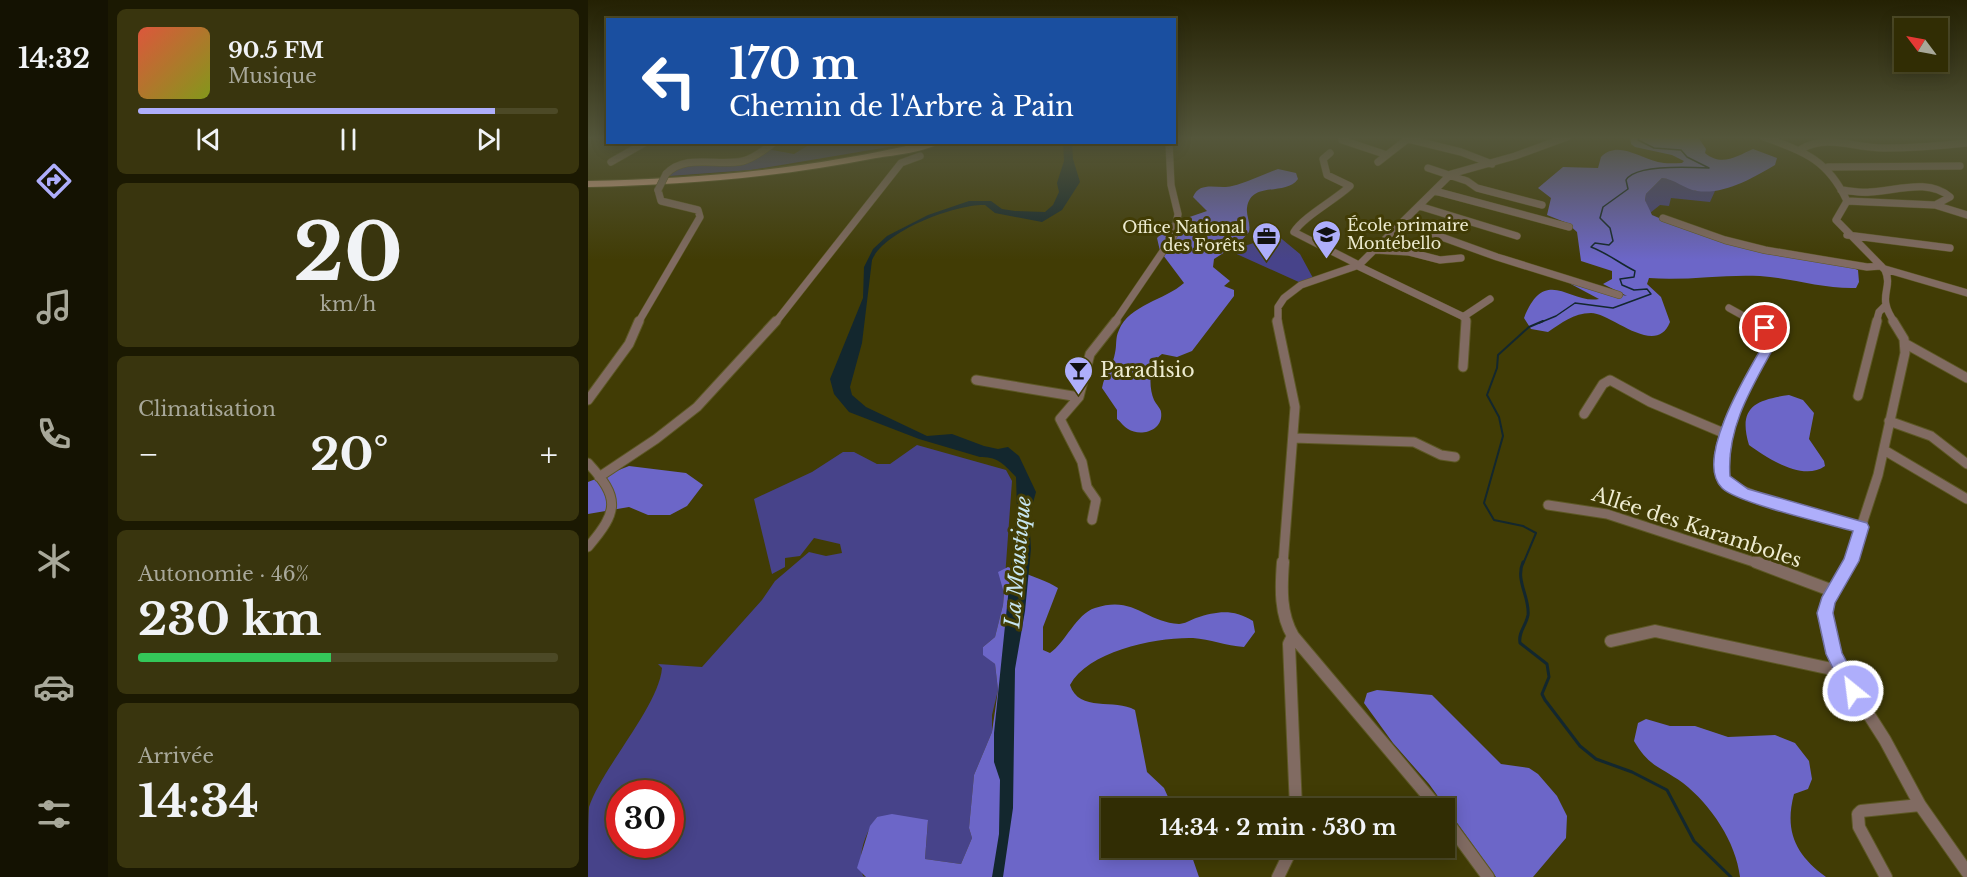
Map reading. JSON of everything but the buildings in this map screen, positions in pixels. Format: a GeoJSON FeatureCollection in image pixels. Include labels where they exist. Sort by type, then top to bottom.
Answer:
{"type":"FeatureCollection","features":[{"type":"Feature","properties":{"kind":"highway"},"geometry":{"type":"LineString","coordinates":[[588,182],[668,178]]}},
{"type":"Feature","properties":{"kind":"highway"},"geometry":{"type":"LineString","coordinates":[[588,182],[667,183],[725,178]]}},
{"type":"Feature","properties":{"kind":"street"},"geometry":{"type":"LineString","coordinates":[[588,400],[628,344],[644,309],[665,279],[700,216],[698,210],[661,201],[658,197],[658,190],[664,178]]}},
{"type":"Feature","properties":{"kind":"street"},"geometry":{"type":"LineString","coordinates":[[599,477],[681,419],[714,390],[816,272],[889,178]]}},
{"type":"Feature","properties":{"kind":"street"},"geometry":{"type":"LineString","coordinates":[[1092,520],[1096,500],[1087,487],[1082,462],[1060,422],[1061,417],[1079,397],[1090,354],[1133,298],[1177,226],[1172,178]]}},
{"type":"Feature","properties":{"kind":"street"},"geometry":{"type":"LineString","coordinates":[[1328,178],[1350,186],[1331,203],[1299,223],[1294,232],[1463,317],[1468,322],[1463,367]]}},
{"type":"Feature","properties":{"kind":"street"},"geometry":{"type":"LineString","coordinates":[[1430,798],[1293,636],[1286,624],[1281,589],[1295,406],[1276,315],[1278,307],[1291,292],[1310,281],[1358,266],[1448,178]]}},
{"type":"Feature","properties":{"kind":"street"},"geometry":{"type":"LineString","coordinates":[[1453,178],[1467,181],[1477,188],[1542,205]]}},
{"type":"Feature","properties":{"kind":"street"},"geometry":{"type":"LineString","coordinates":[[1834,178],[1846,201]]}},
{"type":"Feature","properties":{"kind":"street"},"geometry":{"type":"LineString","coordinates":[[1841,190],[1874,191],[1906,187],[1933,189],[1948,194],[1950,197],[1946,201],[1935,205]]}},
{"type":"Feature","properties":{"kind":"street"},"geometry":{"type":"LineString","coordinates":[[1435,191],[1569,227]]}},
{"type":"Feature","properties":{"kind":"street"},"geometry":{"type":"LineString","coordinates":[[1846,201],[1935,205],[1967,215]]}},
{"type":"Feature","properties":{"kind":"street"},"geometry":{"type":"LineString","coordinates":[[1846,201],[1836,220],[1847,235],[1883,267],[1888,279],[1885,306],[1879,312],[1858,396]]}},
{"type":"Feature","properties":{"kind":"street"},"geometry":{"type":"LineString","coordinates":[[1419,206],[1517,236]]}},
{"type":"Feature","properties":{"kind":"street"},"geometry":{"type":"LineString","coordinates":[[1663,218],[1725,240],[1765,250],[1867,267],[1883,267],[1967,293]]}},
{"type":"Feature","properties":{"kind":"street"},"geometry":{"type":"LineString","coordinates":[[1403,224],[1497,257],[1619,295]]}},
{"type":"Feature","properties":{"kind":"street"},"geometry":{"type":"LineString","coordinates":[[1847,235],[1950,248]]}},
{"type":"Feature","properties":{"kind":"street"},"geometry":{"type":"LineString","coordinates":[[1375,250],[1391,254],[1407,252],[1439,261],[1461,258]]}},
{"type":"Feature","properties":{"kind":"street"},"geometry":{"type":"LineString","coordinates":[[1463,317],[1490,299]]}},
{"type":"Feature","properties":{"kind":"street"},"geometry":{"type":"LineString","coordinates":[[1885,306],[1901,330],[1906,344],[1884,450],[1851,561],[1833,591],[1825,613],[1827,630],[1841,671],[1886,740],[1920,805],[1967,872]]}},
{"type":"Feature","properties":{"kind":"street"},"geometry":{"type":"LineString","coordinates":[[1729,308],[1765,328],[1774,336],[1733,410],[1726,434],[1721,466],[1726,484],[1744,494],[1861,527]]}},
{"type":"Feature","properties":{"kind":"street"},"geometry":{"type":"LineString","coordinates":[[1906,344],[1967,378]]}},
{"type":"Feature","properties":{"kind":"street"},"geometry":{"type":"LineString","coordinates":[[976,380],[1079,397]]}},
{"type":"Feature","properties":{"kind":"street"},"geometry":{"type":"LineString","coordinates":[[1584,414],[1603,384],[1610,380],[1650,402],[1726,434]]}},
{"type":"Feature","properties":{"kind":"street"},"geometry":{"type":"LineString","coordinates":[[1889,421],[1931,436],[1967,464]]}},
{"type":"Feature","properties":{"kind":"street"},"geometry":{"type":"LineString","coordinates":[[1293,438],[1366,442],[1414,441],[1421,443],[1438,456],[1455,457]]}},
{"type":"Feature","properties":{"kind":"street"},"geometry":{"type":"LineString","coordinates":[[1884,450],[1967,499]]}},
{"type":"Feature","properties":{"kind":"street"},"geometry":{"type":"LineString","coordinates":[[588,463],[609,489],[611,510],[600,534],[588,547]]}},
{"type":"Feature","properties":{"kind":"street","name":"Allée des Karamboles"},"geometry":{"type":"LineString","coordinates":[[1548,505],[1607,514],[1739,556],[1833,591]]}},
{"type":"Feature","properties":{"kind":"street"},"geometry":{"type":"LineString","coordinates":[[1611,641],[1655,631],[1841,671]]}},
{"type":"Feature","properties":{"kind":"street"},"geometry":{"type":"LineString","coordinates":[[1293,636],[1289,644],[1296,798]]}},
{"type":"Feature","properties":{"kind":"street"},"geometry":{"type":"LineString","coordinates":[[1886,877],[1859,827],[1858,814],[1861,811],[1920,805]]}},
{"type":"Feature","properties":{"kind":"street"},"geometry":{"type":"LineString","coordinates":[[1455,832],[1488,877]]}},
{"type":"Feature","properties":{"kind":"street"},"geometry":{"type":"LineString","coordinates":[[1278,877],[1287,858]]}},
{"type":"Feature","properties":{"kind":"shaded area"},"geometry":{"type":"Polygon","coordinates":[[[1255,178],[1298,179],[1285,187],[1261,191],[1250,199],[1247,208],[1249,232],[1239,243],[1214,259],[1213,267],[1230,281],[1224,286],[1234,290],[1234,296],[1192,351],[1177,357],[1162,354],[1154,363],[1150,381],[1154,400],[1161,411],[1159,424],[1145,432],[1128,429],[1117,419],[1117,410],[1102,388],[1114,358],[1118,333],[1131,314],[1184,283],[1160,251],[1157,238],[1172,223],[1207,211],[1193,197],[1200,189],[1227,187],[1255,178]]]}},
{"type":"Feature","properties":{"kind":"shaded area"},"geometry":{"type":"Polygon","coordinates":[[[1550,178],[1751,178],[1728,188],[1707,192],[1697,191],[1662,178],[1646,194],[1645,200],[1652,215],[1675,224],[1748,245],[1847,265],[1858,270],[1859,282],[1856,288],[1832,287],[1760,276],[1649,278],[1647,284],[1661,297],[1670,322],[1663,332],[1655,336],[1644,335],[1591,313],[1573,317],[1548,332],[1531,329],[1524,318],[1532,302],[1541,293],[1559,290],[1578,297],[1599,299],[1569,283],[1627,296],[1603,284],[1612,279],[1612,271],[1581,261],[1577,232],[1567,223],[1547,215],[1551,198],[1538,188],[1550,178]]]}},
{"type":"Feature","properties":{"kind":"shaded area"},"geometry":{"type":"Polygon","coordinates":[[[1662,178],[1671,179],[1696,191],[1715,191],[1710,202],[1671,198],[1669,206],[1660,205],[1650,213],[1645,200],[1646,194],[1662,178]]]}},
{"type":"Feature","properties":{"kind":"shaded area"},"geometry":{"type":"Polygon","coordinates":[[[1277,235],[1300,254],[1313,278],[1301,283],[1230,251],[1277,235]]]}},
{"type":"Feature","properties":{"kind":"shaded area"},"geometry":{"type":"Polygon","coordinates":[[[1789,395],[1803,400],[1814,413],[1809,439],[1825,466],[1816,470],[1796,470],[1775,462],[1749,445],[1746,422],[1752,408],[1766,400],[1789,395]]]}},
{"type":"Feature","properties":{"kind":"shaded area"},"geometry":{"type":"Polygon","coordinates":[[[917,445],[1006,470],[1012,481],[1003,605],[995,637],[983,647],[983,654],[995,664],[998,690],[992,715],[992,732],[974,775],[969,828],[972,838],[961,864],[925,859],[928,821],[877,817],[868,831],[861,853],[861,868],[863,876],[866,877],[588,877],[589,807],[605,774],[651,700],[659,683],[662,668],[658,664],[702,667],[762,600],[775,581],[809,552],[826,556],[842,553],[840,544],[814,538],[800,556],[785,558],[785,567],[772,574],[754,499],[812,472],[843,452],[854,452],[877,464],[890,464],[917,445]]]}},
{"type":"Feature","properties":{"kind":"shaded area"},"geometry":{"type":"Polygon","coordinates":[[[629,466],[686,473],[703,485],[687,506],[670,515],[648,515],[629,507],[588,514],[588,482],[629,466]]]}},
{"type":"Feature","properties":{"kind":"shaded area"},"geometry":{"type":"Polygon","coordinates":[[[1008,567],[1058,588],[1043,627],[1043,650],[1050,653],[1088,611],[1108,605],[1130,607],[1157,619],[1179,624],[1225,612],[1239,614],[1253,621],[1255,632],[1244,647],[1193,638],[1143,643],[1124,648],[1092,663],[1079,673],[1070,685],[1081,699],[1135,710],[1147,772],[1164,788],[1168,798],[1101,798],[1101,858],[1192,858],[1199,877],[866,877],[857,868],[870,826],[877,817],[892,814],[928,820],[925,859],[961,864],[972,838],[969,828],[974,775],[992,732],[998,690],[995,664],[983,655],[983,647],[995,637],[1003,605],[1004,593],[998,572],[1008,567]]]}},
{"type":"Feature","properties":{"kind":"shaded area"},"geometry":{"type":"Polygon","coordinates":[[[1377,690],[1432,695],[1501,764],[1529,768],[1538,774],[1557,796],[1567,816],[1566,838],[1533,877],[1496,877],[1455,820],[1455,798],[1439,798],[1393,743],[1364,703],[1367,693],[1377,690]]]}},
{"type":"Feature","properties":{"kind":"shaded area"},"geometry":{"type":"Polygon","coordinates":[[[1646,719],[1670,726],[1695,726],[1728,737],[1775,735],[1795,743],[1809,761],[1812,779],[1808,789],[1794,794],[1791,808],[1792,831],[1800,851],[1826,877],[1740,877],[1738,864],[1728,838],[1712,813],[1683,783],[1650,761],[1634,741],[1638,723],[1646,719]]]}},
{"type":"Feature","properties":{"kind":"water","name":"La Moustique"},"geometry":{"type":"Polygon","coordinates":[[[1059,178],[1079,178],[1080,182],[1062,210],[1042,222],[995,213],[985,205],[972,206],[939,214],[922,221],[890,239],[879,249],[872,260],[862,343],[850,387],[852,395],[866,407],[927,436],[952,434],[984,446],[998,449],[1008,447],[1019,456],[1036,492],[1029,517],[1031,549],[1025,611],[1015,669],[1013,808],[1003,877],[992,877],[999,834],[1000,780],[994,762],[994,733],[1017,509],[1016,477],[996,460],[919,439],[849,412],[834,394],[830,379],[863,298],[864,267],[873,249],[887,236],[928,215],[969,201],[991,201],[1002,209],[1015,211],[1045,212],[1053,205],[1059,192],[1059,178]]]}},
{"type":"Feature","properties":{"kind":"waterway"},"geometry":{"type":"LineString","coordinates":[[1539,323],[1556,316],[1575,303],[1613,308],[1651,294],[1647,289],[1634,290],[1622,285],[1620,279],[1634,277],[1635,271],[1591,247],[1595,243],[1609,245],[1613,241],[1610,228],[1600,218],[1603,207],[1628,189],[1626,180],[1628,178]]}},
{"type":"Feature","properties":{"kind":"waterway"},"geometry":{"type":"LineString","coordinates":[[1523,564],[1536,533],[1523,526],[1494,520],[1484,503],[1503,436],[1499,417],[1487,395],[1497,368],[1498,355],[1529,327],[1543,321]]}},
{"type":"Feature","properties":{"kind":"waterway"},"geometry":{"type":"LineString","coordinates":[[1523,562],[1521,576],[1528,615],[1520,636],[1520,643],[1547,664],[1549,677],[1542,694],[1545,700],[1580,746],[1596,759],[1632,772],[1667,790],[1694,841],[1731,877]]}},
{"type":"Feature","properties":{"kind":"place","name":"École primaire Montébello"},"geometry":{"type":"Point","coordinates":[1326,260]}},
{"type":"Feature","properties":{"kind":"place","name":"Office National des Forêts"},"geometry":{"type":"Point","coordinates":[1266,262]}},
{"type":"Feature","properties":{"kind":"place","name":"Paradisio"},"geometry":{"type":"Point","coordinates":[1079,396]}},
{"type":"Feature","properties":{"kind":"route"},"geometry":{"type":"LineString","coordinates":[[1765,328],[1774,336],[1733,410],[1721,455],[1722,477],[1726,484],[1744,494],[1861,527],[1851,561],[1827,602],[1825,613],[1834,654],[1853,691]]}}]}
